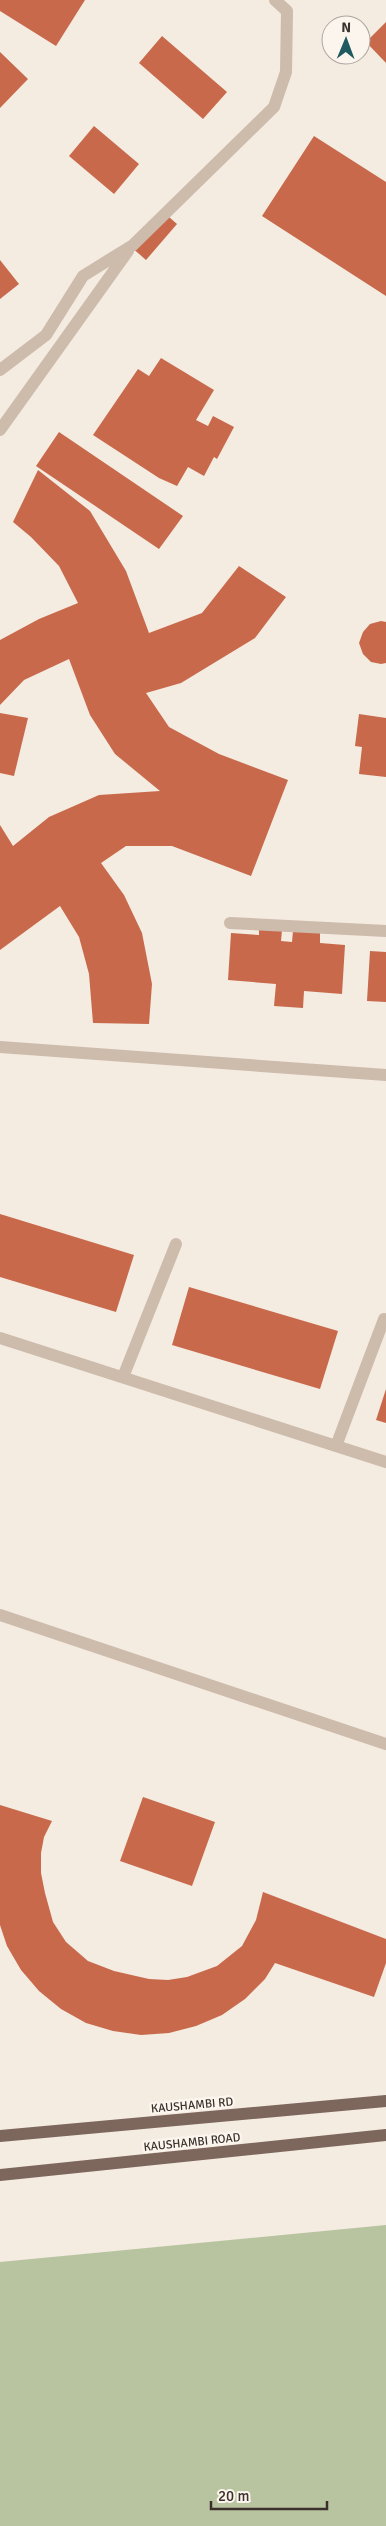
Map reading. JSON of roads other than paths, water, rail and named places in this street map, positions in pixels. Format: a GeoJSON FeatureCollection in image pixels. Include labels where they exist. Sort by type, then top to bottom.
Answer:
{"type":"FeatureCollection","features":[{"type":"Feature","properties":{"kind":"main road","name":"KAUSHAMBI RD"},"geometry":{"type":"LineString","coordinates":[[0,2136],[386,2101]]}},
{"type":"Feature","properties":{"kind":"main road","name":"KAUSHAMBI ROAD"},"geometry":{"type":"LineString","coordinates":[[0,2175],[386,2135]]}},
{"type":"Feature","properties":{"kind":"street"},"geometry":{"type":"LineString","coordinates":[[0,430],[133,245],[274,108],[286,72],[287,11],[275,0]]}},
{"type":"Feature","properties":{"kind":"street"},"geometry":{"type":"LineString","coordinates":[[0,370],[46,335],[83,276],[133,245]]}},
{"type":"Feature","properties":{"kind":"street"},"geometry":{"type":"LineString","coordinates":[[230,923],[386,931]]}},
{"type":"Feature","properties":{"kind":"street"},"geometry":{"type":"LineString","coordinates":[[0,1047],[386,1075]]}},
{"type":"Feature","properties":{"kind":"street"},"geometry":{"type":"LineString","coordinates":[[123,1377],[176,1244]]}},
{"type":"Feature","properties":{"kind":"street"},"geometry":{"type":"LineString","coordinates":[[336,1446],[384,1319]]}},
{"type":"Feature","properties":{"kind":"street"},"geometry":{"type":"LineString","coordinates":[[0,1338],[386,1462]]}},
{"type":"Feature","properties":{"kind":"street"},"geometry":{"type":"LineString","coordinates":[[0,1615],[386,1744]]}}]}
